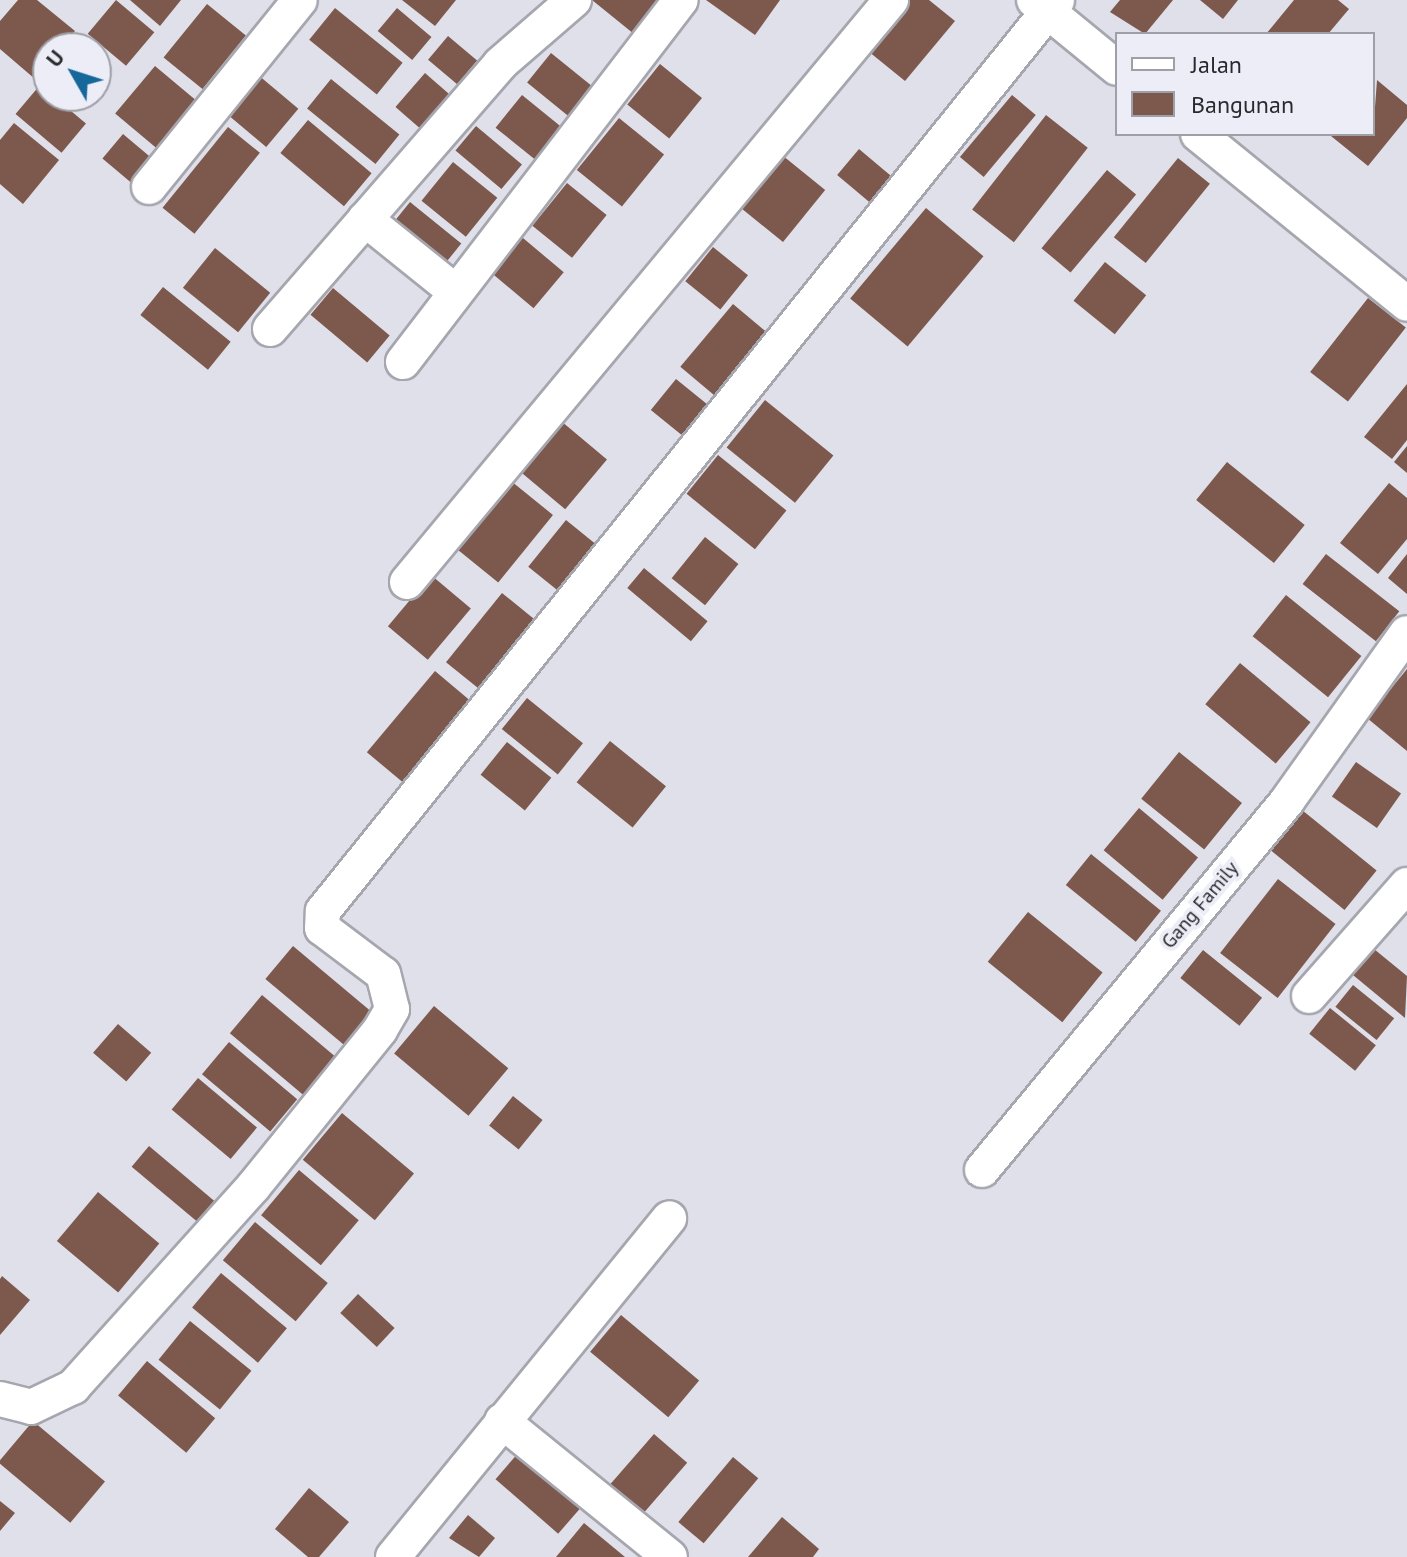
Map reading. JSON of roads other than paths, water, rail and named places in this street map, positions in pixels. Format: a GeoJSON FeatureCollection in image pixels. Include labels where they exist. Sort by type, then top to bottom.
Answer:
{"type":"FeatureCollection","features":[{"type":"Feature","properties":{"kind":"street"},"geometry":{"type":"LineString","coordinates":[[149,187],[300,0]]}},
{"type":"Feature","properties":{"kind":"street"},"geometry":{"type":"LineString","coordinates":[[270,329],[500,64],[574,0]]}},
{"type":"Feature","properties":{"kind":"street"},"geometry":{"type":"LineString","coordinates":[[403,362],[452,289],[536,193],[681,0]]}},
{"type":"Feature","properties":{"kind":"street"},"geometry":{"type":"LineString","coordinates":[[407,582],[891,0]]}},
{"type":"Feature","properties":{"kind":"street"},"geometry":{"type":"LineString","coordinates":[[1,1401],[31,1407],[73,1387],[253,1187],[380,1030],[392,1009],[383,974],[322,928],[323,911],[1046,4],[1115,66]]}},
{"type":"Feature","properties":{"kind":"street"},"geometry":{"type":"LineString","coordinates":[[1200,136],[1407,304]]}},
{"type":"Feature","properties":{"kind":"street"},"geometry":{"type":"LineString","coordinates":[[365,219],[452,289]]}},
{"type":"Feature","properties":{"kind":"street","name":"Gang Family"},"geometry":{"type":"LineString","coordinates":[[982,1170],[1287,801],[1407,633]]}},
{"type":"Feature","properties":{"kind":"street"},"geometry":{"type":"LineString","coordinates":[[1309,996],[1407,885]]}},
{"type":"Feature","properties":{"kind":"street"},"geometry":{"type":"LineString","coordinates":[[393,1557],[669,1218]]}},
{"type":"Feature","properties":{"kind":"street"},"geometry":{"type":"LineString","coordinates":[[502,1421],[670,1557]]}}]}
